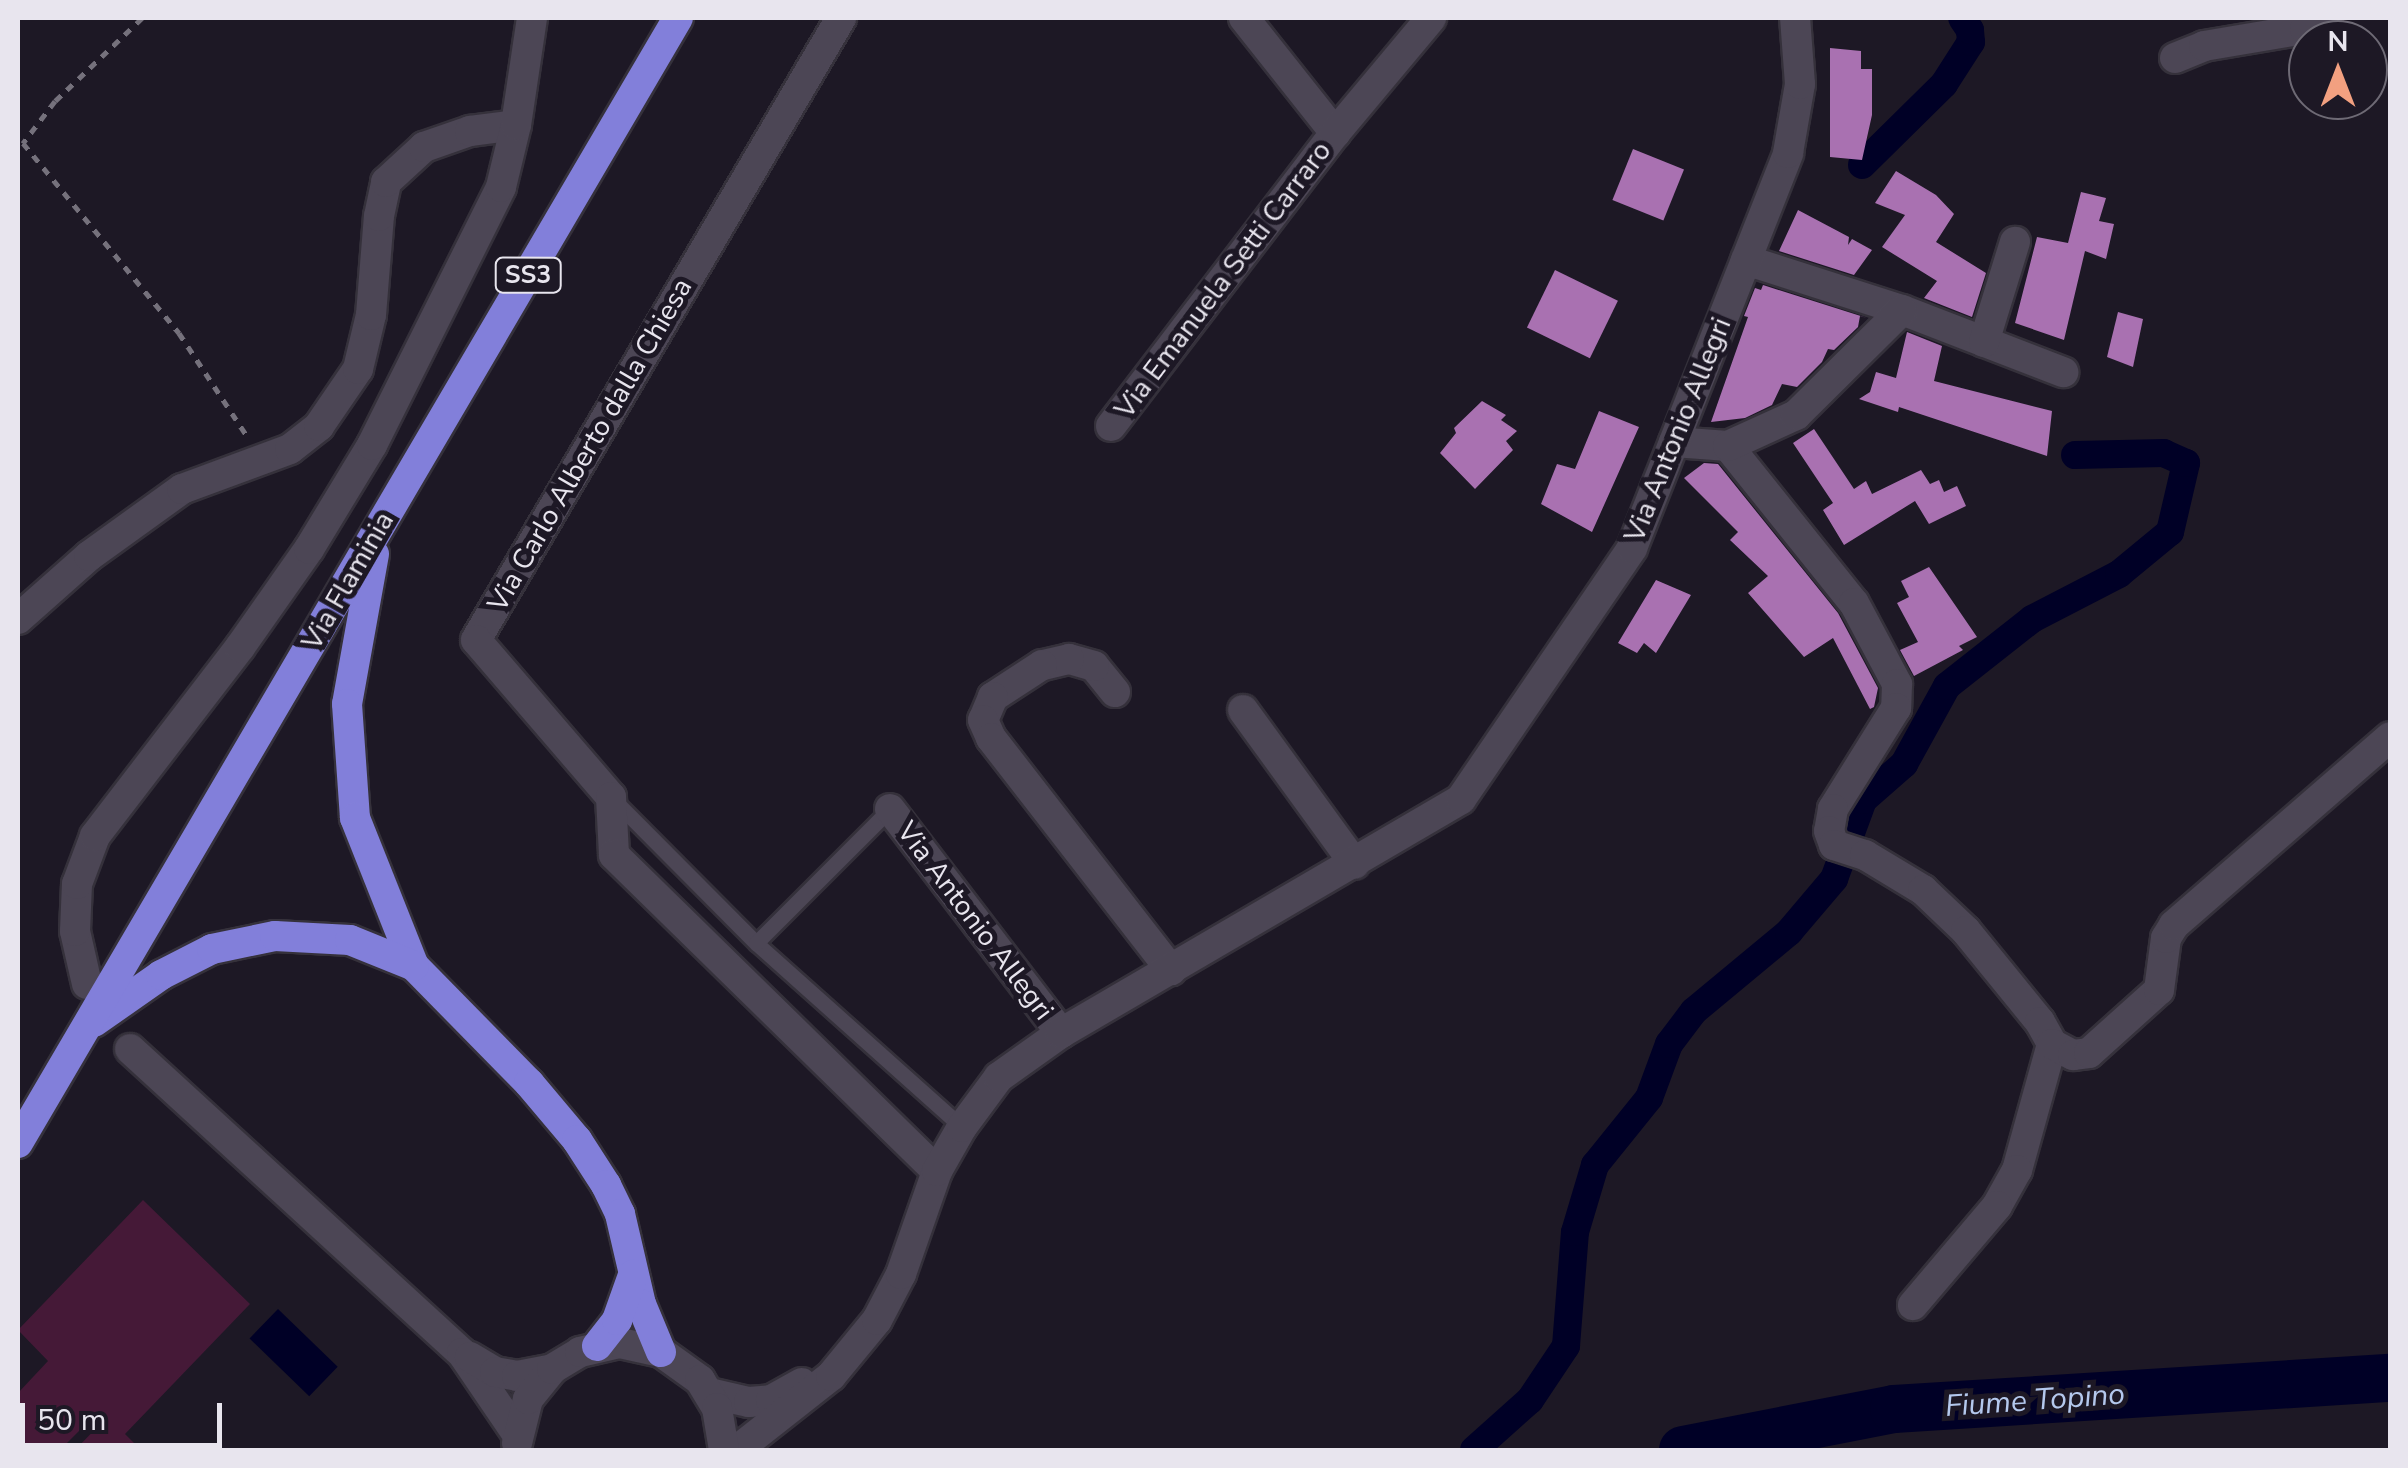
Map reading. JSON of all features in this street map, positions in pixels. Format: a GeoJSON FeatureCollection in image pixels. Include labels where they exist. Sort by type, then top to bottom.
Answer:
{"type":"FeatureCollection","features":[{"type":"Feature","properties":{"kind":"highway","name":"Via Flaminia"},"geometry":{"type":"LineString","coordinates":[[18,1143],[678,18]]}},
{"type":"Feature","properties":{"kind":"highway"},"geometry":{"type":"LineString","coordinates":[[378,531],[347,704],[355,818],[414,966],[529,1084],[577,1140],[620,1214],[633,1275],[661,1352]]}},
{"type":"Feature","properties":{"kind":"highway"},"geometry":{"type":"LineString","coordinates":[[84,1029],[161,975],[212,950],[274,936],[350,940],[414,966]]}},
{"type":"Feature","properties":{"kind":"highway"},"geometry":{"type":"LineString","coordinates":[[597,1346],[617,1320],[633,1275]]}},
{"type":"Feature","properties":{"kind":"street"},"geometry":{"type":"LineString","coordinates":[[86,984],[75,930],[77,884],[95,836],[240,647],[309,549],[372,445],[501,187],[516,126],[532,18]]}},
{"type":"Feature","properties":{"kind":"street","name":"Via Carlo Alberto dalla Chiesa"},"geometry":{"type":"LineString","coordinates":[[611,798],[476,640],[841,18]]}},
{"type":"Feature","properties":{"kind":"street","name":"Via Emanuela Setti Carraro"},"geometry":{"type":"LineString","coordinates":[[1244,18],[1336,133]]}},
{"type":"Feature","properties":{"kind":"street","name":"Via Emanuela Setti Carraro"},"geometry":{"type":"LineString","coordinates":[[1111,426],[1336,133],[1431,18]]}},
{"type":"Feature","properties":{"kind":"street","name":"Via Antonio Allegri"},"geometry":{"type":"LineString","coordinates":[[877,1320],[900,1274],[937,1171],[962,1127],[999,1077],[1060,1033],[1461,799],[1632,548],[1788,153],[1800,84],[1794,18]]}},
{"type":"Feature","properties":{"kind":"street"},"geometry":{"type":"LineString","coordinates":[[2176,58],[2204,46],[2305,29],[2327,18]]}},
{"type":"Feature","properties":{"kind":"street"},"geometry":{"type":"LineString","coordinates":[[18,619],[89,556],[182,490],[290,449],[319,426],[358,369],[371,314],[378,216],[386,182],[424,148],[470,131],[516,126]]}},
{"type":"Feature","properties":{"kind":"street"},"geometry":{"type":"LineString","coordinates":[[1984,342],[2015,242]]}},
{"type":"Feature","properties":{"kind":"street"},"geometry":{"type":"LineString","coordinates":[[1746,260],[1902,310],[2062,372]]}},
{"type":"Feature","properties":{"kind":"street"},"geometry":{"type":"LineString","coordinates":[[1674,442],[1728,446],[1796,416],[1902,310]]}},
{"type":"Feature","properties":{"kind":"street"},"geometry":{"type":"LineString","coordinates":[[1728,446],[1854,603],[1897,684],[1896,708],[1833,809],[1829,831],[1834,844],[1865,855],[1923,890],[1966,932],[2040,1022],[2052,1044],[2073,1055],[2089,1054],[2159,990],[2166,938],[2174,925],[2390,737]]}},
{"type":"Feature","properties":{"kind":"street"},"geometry":{"type":"LineString","coordinates":[[1115,692],[1094,666],[1070,659],[1042,665],[994,696],[982,720],[991,738],[1171,970]]}},
{"type":"Feature","properties":{"kind":"street"},"geometry":{"type":"LineString","coordinates":[[1243,710],[1355,864]]}},
{"type":"Feature","properties":{"kind":"street"},"geometry":{"type":"LineString","coordinates":[[611,798],[614,855],[937,1171]]}},
{"type":"Feature","properties":{"kind":"street","name":"Via Antonio Allegri"},"geometry":{"type":"LineString","coordinates":[[890,809],[1060,1033]]}},
{"type":"Feature","properties":{"kind":"street"},"geometry":{"type":"LineString","coordinates":[[1913,1305],[2004,1194],[2017,1170],[2052,1044]]}},
{"type":"Feature","properties":{"kind":"street"},"geometry":{"type":"LineString","coordinates":[[130,1048],[462,1353],[495,1372],[517,1376],[552,1369],[597,1346],[620,1344],[661,1352],[688,1368],[709,1393],[723,1432],[724,1450]]}},
{"type":"Feature","properties":{"kind":"street"},"geometry":{"type":"LineString","coordinates":[[709,1393],[749,1402],[771,1400],[834,1360],[877,1320]]}},
{"type":"Feature","properties":{"kind":"street"},"geometry":{"type":"LineString","coordinates":[[737,1450],[832,1376],[877,1320]]}},
{"type":"Feature","properties":{"kind":"street"},"geometry":{"type":"LineString","coordinates":[[462,1353],[517,1442]]}},
{"type":"Feature","properties":{"kind":"street"},"geometry":{"type":"LineString","coordinates":[[517,1442],[528,1399],[552,1369]]}},
{"type":"Feature","properties":{"kind":"lane","name":"Via Carlo Alberto dalla Chiesa"},"geometry":{"type":"LineString","coordinates":[[611,798],[756,943],[962,1127]]}},
{"type":"Feature","properties":{"kind":"lane"},"geometry":{"type":"LineString","coordinates":[[756,943],[890,809]]}},
{"type":"Feature","properties":{"kind":"path"},"geometry":{"type":"LineString","coordinates":[[142,18],[55,101],[23,143],[179,332],[262,460]]}},
{"type":"Feature","properties":{"kind":"shaded area"},"geometry":{"type":"Polygon","coordinates":[[[143,1200],[250,1304],[125,1434],[141,1450],[75,1450],[106,1418],[99,1411],[60,1450],[18,1450],[18,1393],[48,1361],[18,1330],[143,1200]]]}},
{"type":"Feature","properties":{"kind":"water"},"geometry":{"type":"Polygon","coordinates":[[[278,1309],[338,1367],[309,1396],[250,1338],[278,1309]]]}},
{"type":"Feature","properties":{"kind":"building"},"geometry":{"type":"Polygon","coordinates":[[[1830,48],[1861,51],[1861,69],[1872,69],[1872,115],[1862,160],[1830,157],[1830,48]]]}},
{"type":"Feature","properties":{"kind":"building"},"geometry":{"type":"Polygon","coordinates":[[[1633,149],[1684,170],[1663,221],[1612,200],[1633,149]]]}},
{"type":"Feature","properties":{"kind":"building"},"geometry":{"type":"Polygon","coordinates":[[[1896,171],[1936,195],[1954,214],[1936,242],[1986,273],[1972,317],[1924,298],[1937,281],[1882,247],[1905,215],[1875,203],[1896,171]]]}},
{"type":"Feature","properties":{"kind":"building"},"geometry":{"type":"Polygon","coordinates":[[[2081,192],[2106,198],[2099,221],[2114,224],[2106,259],[2085,251],[2064,340],[2015,323],[2037,237],[2068,243],[2081,192]]]}},
{"type":"Feature","properties":{"kind":"building"},"geometry":{"type":"Polygon","coordinates":[[[1798,210],[1849,237],[1848,245],[1852,239],[1872,250],[1854,275],[1779,251],[1798,210]]]}},
{"type":"Feature","properties":{"kind":"building"},"geometry":{"type":"Polygon","coordinates":[[[1555,270],[1618,301],[1590,358],[1527,328],[1555,270]]]}},
{"type":"Feature","properties":{"kind":"building"},"geometry":{"type":"Polygon","coordinates":[[[1763,285],[1867,318],[1860,316],[1858,327],[1834,350],[1828,349],[1822,362],[1797,387],[1782,384],[1772,405],[1745,418],[1711,422],[1748,317],[1744,316],[1755,288],[1761,290],[1763,285]]]}},
{"type":"Feature","properties":{"kind":"building"},"geometry":{"type":"Polygon","coordinates":[[[2118,312],[2143,319],[2133,367],[2107,357],[2118,312]]]}},
{"type":"Feature","properties":{"kind":"building"},"geometry":{"type":"Polygon","coordinates":[[[1907,332],[1942,346],[1934,381],[2052,411],[2047,456],[1899,407],[1898,412],[1859,399],[1870,392],[1876,372],[1896,378],[1907,332]]]}},
{"type":"Feature","properties":{"kind":"building"},"geometry":{"type":"Polygon","coordinates":[[[1482,401],[1506,415],[1501,420],[1517,431],[1506,441],[1513,450],[1475,489],[1440,453],[1456,433],[1454,428],[1482,401]]]}},
{"type":"Feature","properties":{"kind":"building"},"geometry":{"type":"Polygon","coordinates":[[[1599,411],[1639,427],[1592,532],[1541,504],[1557,464],[1575,469],[1599,411]]]}},
{"type":"Feature","properties":{"kind":"building"},"geometry":{"type":"Polygon","coordinates":[[[1814,429],[1854,489],[1866,481],[1872,494],[1921,470],[1930,484],[1939,480],[1944,492],[1957,486],[1966,506],[1929,524],[1915,501],[1844,545],[1823,510],[1833,503],[1793,443],[1814,429]]]}},
{"type":"Feature","properties":{"kind":"building"},"geometry":{"type":"Polygon","coordinates":[[[1704,463],[1718,464],[1838,613],[1878,688],[1874,707],[1870,709],[1833,638],[1804,657],[1748,593],[1768,576],[1730,540],[1738,532],[1684,478],[1704,463]]]}},
{"type":"Feature","properties":{"kind":"building"},"geometry":{"type":"Polygon","coordinates":[[[1929,567],[1977,637],[1959,646],[1963,650],[1914,676],[1900,650],[1918,642],[1897,603],[1909,597],[1901,581],[1929,567]]]}},
{"type":"Feature","properties":{"kind":"building"},"geometry":{"type":"Polygon","coordinates":[[[1656,580],[1691,595],[1656,653],[1644,643],[1637,653],[1618,643],[1656,580]]]}},
{"type":"Feature","properties":{"kind":"waterway"},"geometry":{"type":"LineString","coordinates":[[1862,165],[1944,84],[1971,42],[1970,30],[1962,18]]}},
{"type":"Feature","properties":{"kind":"waterway"},"geometry":{"type":"LineString","coordinates":[[1474,1450],[1530,1400],[1566,1346],[1575,1232],[1595,1165],[1649,1098],[1669,1044],[1694,1011],[1789,932],[1834,879],[1863,800],[1904,764],[1947,686],[2032,619],[2119,574],[2170,532],[2186,463],[2164,453],[2075,455]]}},
{"type":"Feature","properties":{"kind":"waterway","name":"Fiume Topino"},"geometry":{"type":"LineString","coordinates":[[1683,1450],[1894,1409],[2390,1378]]}}]}
